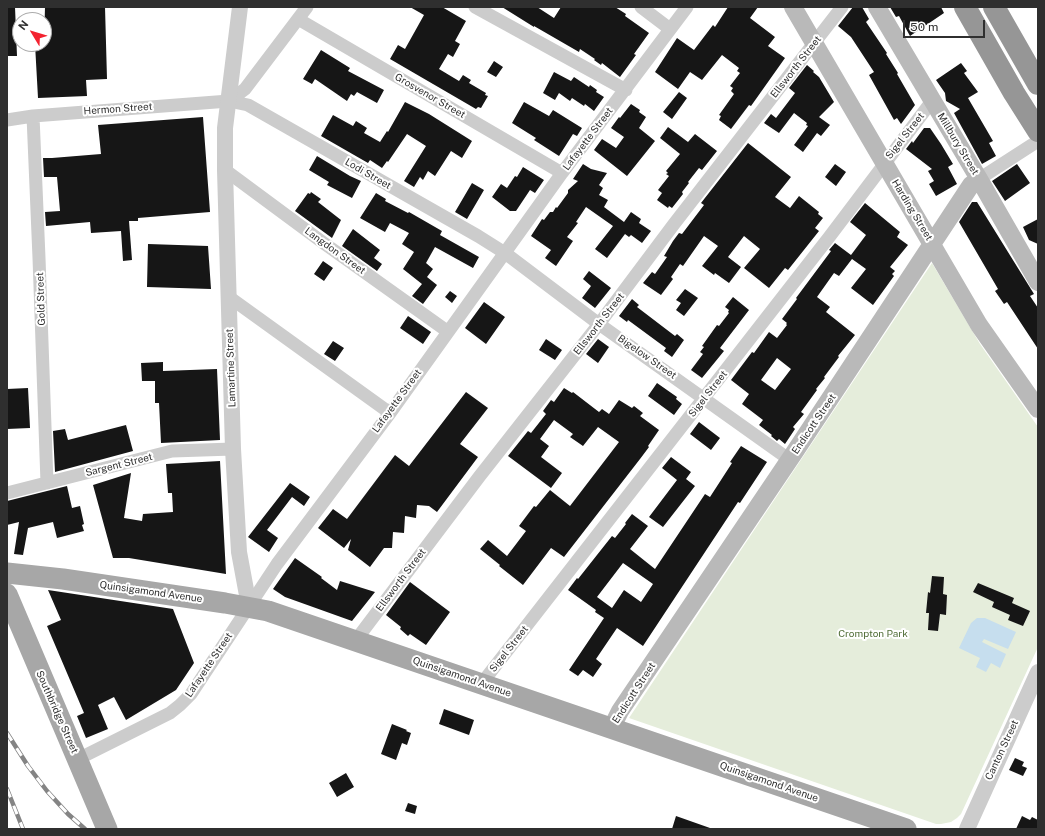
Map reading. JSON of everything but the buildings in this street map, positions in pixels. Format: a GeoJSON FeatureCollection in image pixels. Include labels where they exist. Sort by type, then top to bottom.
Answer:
{"type":"FeatureCollection","features":[{"type":"Feature","properties":{"kind":"highway"},"geometry":{"type":"LineString","coordinates":[[965,7],[1037,132]]}},
{"type":"Feature","properties":{"kind":"highway"},"geometry":{"type":"LineString","coordinates":[[994,7],[1038,84]]}},
{"type":"Feature","properties":{"kind":"highway"},"geometry":{"type":"LineString","coordinates":[[1004,7],[1038,78]]}},
{"type":"Feature","properties":{"kind":"main road","name":"Harding Street"},"geometry":{"type":"LineString","coordinates":[[794,7],[979,325],[1038,409]]}},
{"type":"Feature","properties":{"kind":"main road","name":"Millbury Street"},"geometry":{"type":"LineString","coordinates":[[877,7],[1038,282]]}},
{"type":"Feature","properties":{"kind":"main road","name":"Endicott Street"},"geometry":{"type":"LineString","coordinates":[[611,729],[620,711],[790,460],[971,185],[979,179]]}},
{"type":"Feature","properties":{"kind":"main road","name":"Quinsigamond Avenue"},"geometry":{"type":"LineString","coordinates":[[7,573],[71,580],[249,606],[356,640],[611,729],[906,829]]}},
{"type":"Feature","properties":{"kind":"main road","name":"Southbridge Street"},"geometry":{"type":"LineString","coordinates":[[7,594],[107,829]]}},
{"type":"Feature","properties":{"kind":"street","name":"Lamartine Street"},"geometry":{"type":"LineString","coordinates":[[240,7],[225,128],[225,170],[233,449],[239,552],[249,606]]}},
{"type":"Feature","properties":{"kind":"street"},"geometry":{"type":"LineString","coordinates":[[229,101],[245,89],[307,7]]}},
{"type":"Feature","properties":{"kind":"street"},"geometry":{"type":"LineString","coordinates":[[475,7],[626,90]]}},
{"type":"Feature","properties":{"kind":"street"},"geometry":{"type":"LineString","coordinates":[[641,7],[670,29]]}},
{"type":"Feature","properties":{"kind":"street","name":"Lafayette Street"},"geometry":{"type":"LineString","coordinates":[[78,759],[164,717],[180,705],[196,687],[277,564],[390,413],[447,331],[562,173],[687,7]]}},
{"type":"Feature","properties":{"kind":"street","name":"Ellsworth Street"},"geometry":{"type":"LineString","coordinates":[[356,640],[479,477],[599,324],[842,7]]}},
{"type":"Feature","properties":{"kind":"street","name":"Grosvenor Street"},"geometry":{"type":"LineString","coordinates":[[298,18],[562,173]]}},
{"type":"Feature","properties":{"kind":"street","name":"Hermon Street"},"geometry":{"type":"LineString","coordinates":[[7,120],[33,116],[229,101]]}},
{"type":"Feature","properties":{"kind":"street","name":"Lodi Street"},"geometry":{"type":"LineString","coordinates":[[229,101],[248,105],[478,236],[505,253]]}},
{"type":"Feature","properties":{"kind":"street","name":"Sigel Street"},"geometry":{"type":"LineString","coordinates":[[482,683],[826,242],[932,101]]}},
{"type":"Feature","properties":{"kind":"street","name":"Gold Street"},"geometry":{"type":"LineString","coordinates":[[33,116],[47,483]]}},
{"type":"Feature","properties":{"kind":"street","name":"Endicott Street"},"geometry":{"type":"LineString","coordinates":[[979,179],[1037,132]]}},
{"type":"Feature","properties":{"kind":"street","name":"Langdon Street"},"geometry":{"type":"LineString","coordinates":[[225,170],[447,331]]}},
{"type":"Feature","properties":{"kind":"street","name":"Bigelow Street"},"geometry":{"type":"LineString","coordinates":[[505,253],[599,324],[705,398],[790,460]]}},
{"type":"Feature","properties":{"kind":"street"},"geometry":{"type":"LineString","coordinates":[[229,297],[390,413]]}},
{"type":"Feature","properties":{"kind":"street","name":"Sargent Street"},"geometry":{"type":"LineString","coordinates":[[7,493],[172,451],[233,449]]}},
{"type":"Feature","properties":{"kind":"street","name":"Canton Street"},"geometry":{"type":"LineString","coordinates":[[966,829],[1038,672]]}},
{"type":"Feature","properties":{"kind":"green space","name":"Crompton Park"},"geometry":{"type":"Polygon","coordinates":[[[932,263],[980,344],[1038,427],[1038,647],[961,814],[951,822],[941,824],[936,824],[629,718],[932,263]]]}},
{"type":"Feature","properties":{"kind":"water"},"geometry":{"type":"Polygon","coordinates":[[[977,618],[985,618],[1016,632],[1008,649],[984,639],[982,642],[1006,654],[1000,668],[991,663],[986,672],[976,667],[980,658],[959,648],[971,623],[977,618]]]}},
{"type":"Feature","properties":{"kind":"railway"},"geometry":{"type":"LineString","coordinates":[[7,733],[28,766],[47,791],[68,814],[85,829]]}},
{"type":"Feature","properties":{"kind":"railway"},"geometry":{"type":"LineString","coordinates":[[7,789],[23,829]]}}]}
